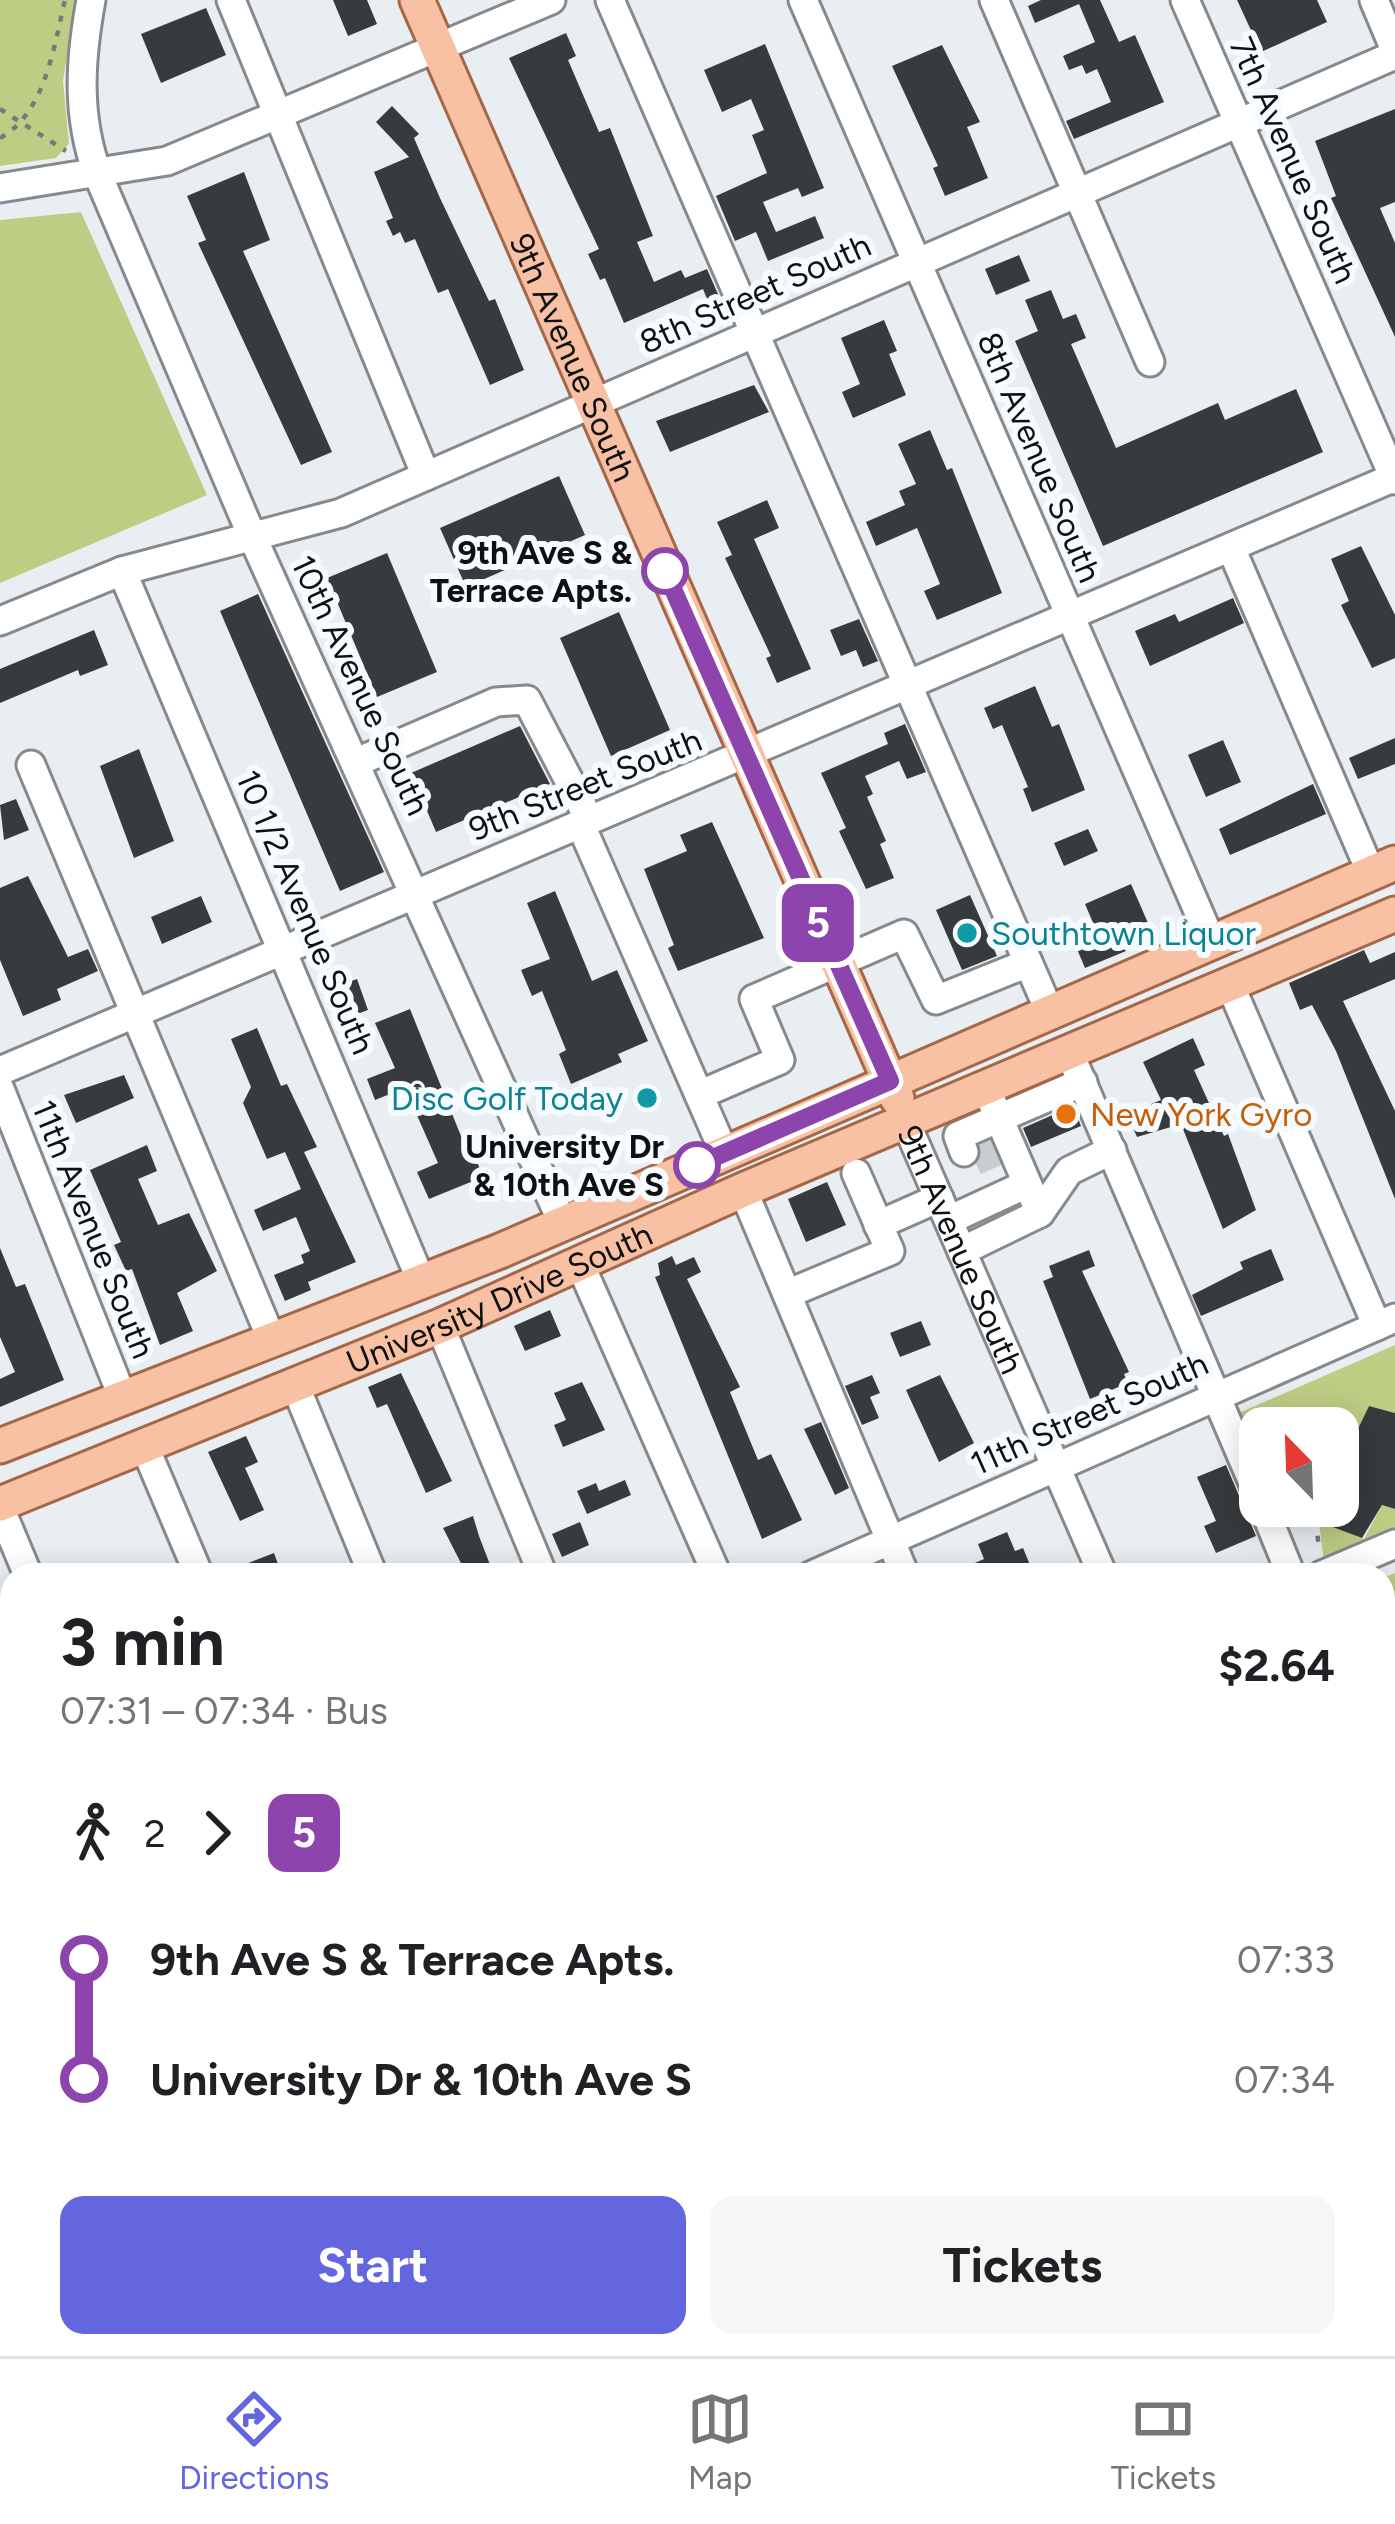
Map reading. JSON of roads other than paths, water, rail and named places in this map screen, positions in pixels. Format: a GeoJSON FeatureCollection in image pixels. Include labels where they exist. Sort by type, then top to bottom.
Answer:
{"type":"FeatureCollection","features":[{"type":"Feature","properties":{"kind":"main road","name":"9th Avenue South"},"geometry":{"type":"LineString","coordinates":[[417,0],[907,1123]]}},
{"type":"Feature","properties":{"kind":"main road","name":"University Drive South"},"geometry":{"type":"LineString","coordinates":[[0,1446],[422,1283],[1383,868]]}},
{"type":"Feature","properties":{"kind":"main road","name":"University Drive South"},"geometry":{"type":"LineString","coordinates":[[0,1506],[440,1325],[742,1190],[907,1123],[981,1126],[1077,1068],[1231,987],[1394,919]]}},
{"type":"Feature","properties":{"kind":"street","name":"10th Avenue South"},"geometry":{"type":"LineString","coordinates":[[91,0],[80,76],[88,150],[252,536],[563,1224]]}},
{"type":"Feature","properties":{"kind":"street"},"geometry":{"type":"LineString","coordinates":[[230,0],[281,114],[426,476]]}},
{"type":"Feature","properties":{"kind":"street"},"geometry":{"type":"LineString","coordinates":[[0,188],[167,160],[551,0]]}},
{"type":"Feature","properties":{"kind":"street"},"geometry":{"type":"LineString","coordinates":[[610,0],[1051,1015]]}},
{"type":"Feature","properties":{"kind":"street","name":"8th Avenue South"},"geometry":{"type":"LineString","coordinates":[[803,0],[1211,943]]}},
{"type":"Feature","properties":{"kind":"street"},"geometry":{"type":"LineString","coordinates":[[994,0],[1150,362]]}},
{"type":"Feature","properties":{"kind":"street","name":"7th Avenue South"},"geometry":{"type":"LineString","coordinates":[[1185,0],[1394,478]]}},
{"type":"Feature","properties":{"kind":"street"},"geometry":{"type":"LineString","coordinates":[[1374,0],[1395,52]]}},
{"type":"Feature","properties":{"kind":"street","name":"8th Street South"},"geometry":{"type":"LineString","coordinates":[[0,621],[122,571],[321,521],[1395,52]]}},
{"type":"Feature","properties":{"kind":"street","name":"9th Street South"},"geometry":{"type":"LineString","coordinates":[[0,1072],[1394,478]]}},
{"type":"Feature","properties":{"kind":"street"},"geometry":{"type":"LineString","coordinates":[[1231,548],[1383,868]]}},
{"type":"Feature","properties":{"kind":"street","name":"10 1/2 Avenue South"},"geometry":{"type":"LineString","coordinates":[[122,571],[422,1283]]}},
{"type":"Feature","properties":{"kind":"street"},"geometry":{"type":"LineString","coordinates":[[357,762],[496,702],[527,700],[585,821],[724,1152]]}},
{"type":"Feature","properties":{"kind":"street"},"geometry":{"type":"LineString","coordinates":[[32,765],[271,1339]]}},
{"type":"Feature","properties":{"kind":"street"},"geometry":{"type":"LineString","coordinates":[[699,1095],[780,1060],[754,999],[904,934],[936,1000],[1028,962]]}},
{"type":"Feature","properties":{"kind":"street"},"geometry":{"type":"LineString","coordinates":[[1231,987],[1386,1322]]}},
{"type":"Feature","properties":{"kind":"street"},"geometry":{"type":"LineString","coordinates":[[1077,1068],[1239,1450]]}},
{"type":"Feature","properties":{"kind":"street","name":"11th Avenue South"},"geometry":{"type":"LineString","coordinates":[[0,1089],[122,1396]]}},
{"type":"Feature","properties":{"kind":"street","name":"9th Avenue South"},"geometry":{"type":"LineString","coordinates":[[907,1123],[1098,1563]]}},
{"type":"Feature","properties":{"kind":"street"},"geometry":{"type":"LineString","coordinates":[[981,1126],[998,1186],[1040,1213]]}},
{"type":"Feature","properties":{"kind":"street"},"geometry":{"type":"LineString","coordinates":[[962,1251],[1040,1213],[1069,1171],[1112,1150]]}},
{"type":"Feature","properties":{"kind":"street"},"geometry":{"type":"LineString","coordinates":[[787,1294],[890,1251],[856,1173]]}},
{"type":"Feature","properties":{"kind":"street"},"geometry":{"type":"LineString","coordinates":[[878,1225],[944,1209],[998,1186]]}},
{"type":"Feature","properties":{"kind":"street"},"geometry":{"type":"LineString","coordinates":[[742,1190],[900,1563]]}},
{"type":"Feature","properties":{"kind":"street"},"geometry":{"type":"LineString","coordinates":[[580,1264],[711,1563]]}},
{"type":"Feature","properties":{"kind":"street","name":"11th Street South"},"geometry":{"type":"LineString","coordinates":[[839,1563],[1386,1322]]}},
{"type":"Feature","properties":{"kind":"street"},"geometry":{"type":"LineString","coordinates":[[440,1325],[538,1563]]}},
{"type":"Feature","properties":{"kind":"street"},"geometry":{"type":"LineString","coordinates":[[295,1385],[368,1563]]}},
{"type":"Feature","properties":{"kind":"street"},"geometry":{"type":"LineString","coordinates":[[144,1445],[194,1563]]}},
{"type":"Feature","properties":{"kind":"street"},"geometry":{"type":"LineString","coordinates":[[0,1506],[23,1563]]}},
{"type":"Feature","properties":{"kind":"street"},"geometry":{"type":"LineString","coordinates":[[1271,1527],[1286,1563]]}},
{"type":"Feature","properties":{"kind":"street"},"geometry":{"type":"LineString","coordinates":[[1342,1563],[1395,1544]]}},
{"type":"Feature","properties":{"kind":"tunnel"},"geometry":{"type":"LineString","coordinates":[[982,1144],[994,1171]]}},
{"type":"Feature","properties":{"kind":"place","name":"9th Ave S & Terrace Apts."},"geometry":{"type":"Point","coordinates":[665,571]}},
{"type":"Feature","properties":{"kind":"place","name":"Southtown Liquor"},"geometry":{"type":"Point","coordinates":[967,933]}},
{"type":"Feature","properties":{"kind":"place","name":"Disc Golf Today"},"geometry":{"type":"Point","coordinates":[647,1098]}},
{"type":"Feature","properties":{"kind":"place","name":"New York Gyro"},"geometry":{"type":"Point","coordinates":[1066,1114]}},
{"type":"Feature","properties":{"kind":"place","name":"University Dr & 10th Ave S"},"geometry":{"type":"Point","coordinates":[697,1165]}}]}
